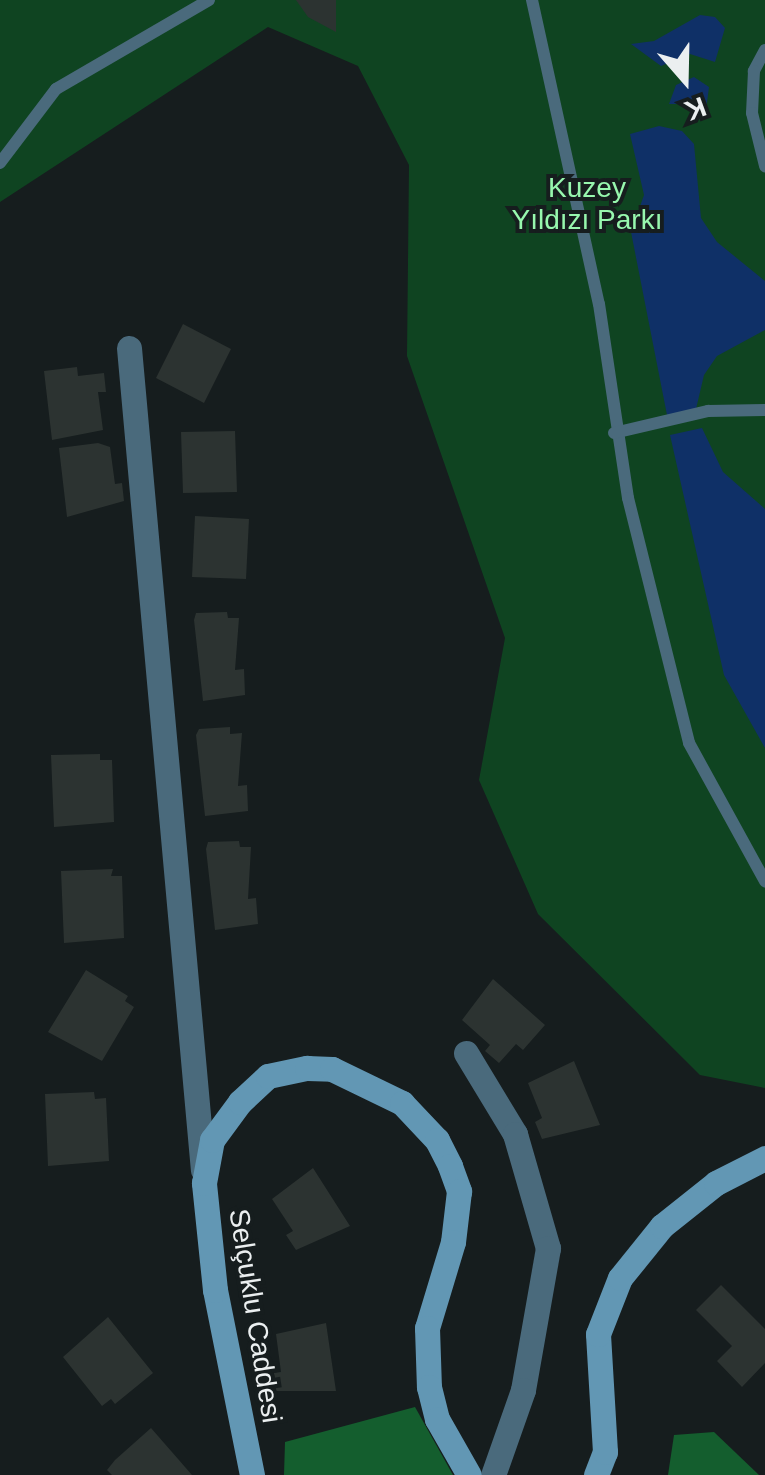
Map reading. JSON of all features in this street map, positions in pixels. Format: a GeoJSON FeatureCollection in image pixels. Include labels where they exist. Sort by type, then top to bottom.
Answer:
{"type":"FeatureCollection","features":[{"type":"Feature","properties":{"kind":"street"},"geometry":{"type":"LineString","coordinates":[[129,348],[204,1184]]}},
{"type":"Feature","properties":{"kind":"street"},"geometry":{"type":"LineString","coordinates":[[466,1054],[515,1134],[548,1248],[522,1390],[493,1475]]}},
{"type":"Feature","properties":{"kind":"street","name":"Selçuklu Caddesi"},"geometry":{"type":"LineString","coordinates":[[252,1475],[215,1290],[204,1184],[212,1140],[268,1076],[332,1069],[383,1091],[420,1120],[437,1140],[458,1191],[453,1242],[428,1328],[429,1387],[438,1420],[469,1475]]}},
{"type":"Feature","properties":{"kind":"street"},"geometry":{"type":"LineString","coordinates":[[596,1475],[604,1452],[598,1334],[620,1278],[662,1226],[716,1183],[765,1158]]}},
{"type":"Feature","properties":{"kind":"lane"},"geometry":{"type":"LineString","coordinates":[[0,162],[56,89],[209,0]]}},
{"type":"Feature","properties":{"kind":"lane"},"geometry":{"type":"LineString","coordinates":[[532,0],[599,304],[614,433],[689,743],[765,882]]}},
{"type":"Feature","properties":{"kind":"lane"},"geometry":{"type":"LineString","coordinates":[[765,50],[754,72],[752,113],[765,166]]}},
{"type":"Feature","properties":{"kind":"lane"},"geometry":{"type":"LineString","coordinates":[[614,433],[708,411],[765,410]]}},
{"type":"Feature","properties":{"kind":"green space","name":"Kuzey Yıldızı Parkı"},"geometry":{"type":"Polygon","coordinates":[[[0,0],[765,0],[765,1088],[700,1075],[538,914],[479,780],[505,638],[407,356],[409,165],[358,66],[268,27],[0,202],[0,0]]]}},
{"type":"Feature","properties":{"kind":"green space"},"geometry":{"type":"Polygon","coordinates":[[[415,1407],[453,1475],[284,1475],[285,1442],[415,1407]]]}},
{"type":"Feature","properties":{"kind":"green space"},"geometry":{"type":"Polygon","coordinates":[[[714,1432],[759,1475],[668,1475],[674,1435],[714,1432]]]}},
{"type":"Feature","properties":{"kind":"water"},"geometry":{"type":"Polygon","coordinates":[[[700,15],[715,17],[725,28],[715,62],[690,54],[661,66],[631,44],[654,41],[700,15]]]}},
{"type":"Feature","properties":{"kind":"water"},"geometry":{"type":"Polygon","coordinates":[[[694,77],[709,87],[705,118],[684,104],[669,104],[676,85],[694,77]]]}},
{"type":"Feature","properties":{"kind":"water"},"geometry":{"type":"Polygon","coordinates":[[[659,126],[682,131],[694,144],[701,218],[717,242],[765,281],[765,330],[717,356],[704,375],[696,409],[667,415],[631,232],[644,195],[630,134],[659,126]]]}},
{"type":"Feature","properties":{"kind":"water"},"geometry":{"type":"Polygon","coordinates":[[[702,428],[723,472],[765,509],[765,748],[724,675],[670,435],[702,428]]]}},
{"type":"Feature","properties":{"kind":"building"},"geometry":{"type":"Polygon","coordinates":[[[296,0],[336,0],[336,32],[308,17],[296,0]]]}},
{"type":"Feature","properties":{"kind":"building"},"geometry":{"type":"Polygon","coordinates":[[[183,324],[231,349],[204,403],[156,378],[183,324]]]}},
{"type":"Feature","properties":{"kind":"building"},"geometry":{"type":"Polygon","coordinates":[[[77,367],[78,376],[104,373],[106,392],[98,392],[103,430],[52,440],[44,371],[77,367]]]}},
{"type":"Feature","properties":{"kind":"building"},"geometry":{"type":"Polygon","coordinates":[[[235,431],[237,492],[183,493],[181,432],[235,431]]]}},
{"type":"Feature","properties":{"kind":"building"},"geometry":{"type":"Polygon","coordinates":[[[98,443],[110,447],[115,484],[122,483],[124,501],[67,517],[59,448],[98,443]]]}},
{"type":"Feature","properties":{"kind":"building"},"geometry":{"type":"Polygon","coordinates":[[[195,516],[249,519],[246,579],[192,577],[195,516]]]}},
{"type":"Feature","properties":{"kind":"building"},"geometry":{"type":"Polygon","coordinates":[[[227,612],[228,618],[239,618],[235,670],[244,669],[245,695],[203,701],[194,620],[196,613],[227,612]]]}},
{"type":"Feature","properties":{"kind":"building"},"geometry":{"type":"Polygon","coordinates":[[[230,727],[230,734],[242,733],[238,786],[247,785],[248,811],[205,816],[196,735],[199,729],[230,727]]]}},
{"type":"Feature","properties":{"kind":"building"},"geometry":{"type":"Polygon","coordinates":[[[100,754],[100,760],[112,760],[114,822],[54,827],[51,755],[100,754]]]}},
{"type":"Feature","properties":{"kind":"building"},"geometry":{"type":"Polygon","coordinates":[[[239,841],[240,847],[251,847],[248,899],[256,898],[258,924],[215,930],[206,849],[208,842],[239,841]]]}},
{"type":"Feature","properties":{"kind":"building"},"geometry":{"type":"Polygon","coordinates":[[[113,869],[111,876],[122,876],[124,938],[64,943],[61,871],[113,869]]]}},
{"type":"Feature","properties":{"kind":"building"},"geometry":{"type":"Polygon","coordinates":[[[86,970],[128,996],[125,1001],[134,1007],[102,1061],[48,1032],[86,970]]]}},
{"type":"Feature","properties":{"kind":"building"},"geometry":{"type":"Polygon","coordinates":[[[493,979],[545,1025],[523,1050],[516,1044],[499,1063],[485,1051],[490,1045],[462,1020],[493,979]]]}},
{"type":"Feature","properties":{"kind":"building"},"geometry":{"type":"Polygon","coordinates":[[[574,1061],[600,1125],[542,1139],[535,1122],[542,1118],[528,1083],[574,1061]]]}},
{"type":"Feature","properties":{"kind":"building"},"geometry":{"type":"Polygon","coordinates":[[[94,1092],[95,1099],[106,1098],[109,1161],[48,1166],[45,1094],[94,1092]]]}},
{"type":"Feature","properties":{"kind":"building"},"geometry":{"type":"Polygon","coordinates":[[[313,1168],[350,1226],[296,1250],[286,1235],[293,1231],[272,1199],[313,1168]]]}},
{"type":"Feature","properties":{"kind":"building"},"geometry":{"type":"Polygon","coordinates":[[[721,1285],[765,1329],[765,1363],[742,1387],[717,1361],[732,1346],[696,1310],[721,1285]]]}},
{"type":"Feature","properties":{"kind":"building"},"geometry":{"type":"Polygon","coordinates":[[[108,1317],[153,1373],[115,1404],[111,1399],[102,1406],[63,1357],[108,1317]]]}},
{"type":"Feature","properties":{"kind":"building"},"geometry":{"type":"Polygon","coordinates":[[[326,1323],[336,1391],[276,1391],[274,1373],[281,1372],[276,1334],[326,1323]]]}},
{"type":"Feature","properties":{"kind":"building"},"geometry":{"type":"Polygon","coordinates":[[[151,1428],[192,1475],[112,1475],[107,1470],[151,1428]]]}}]}
